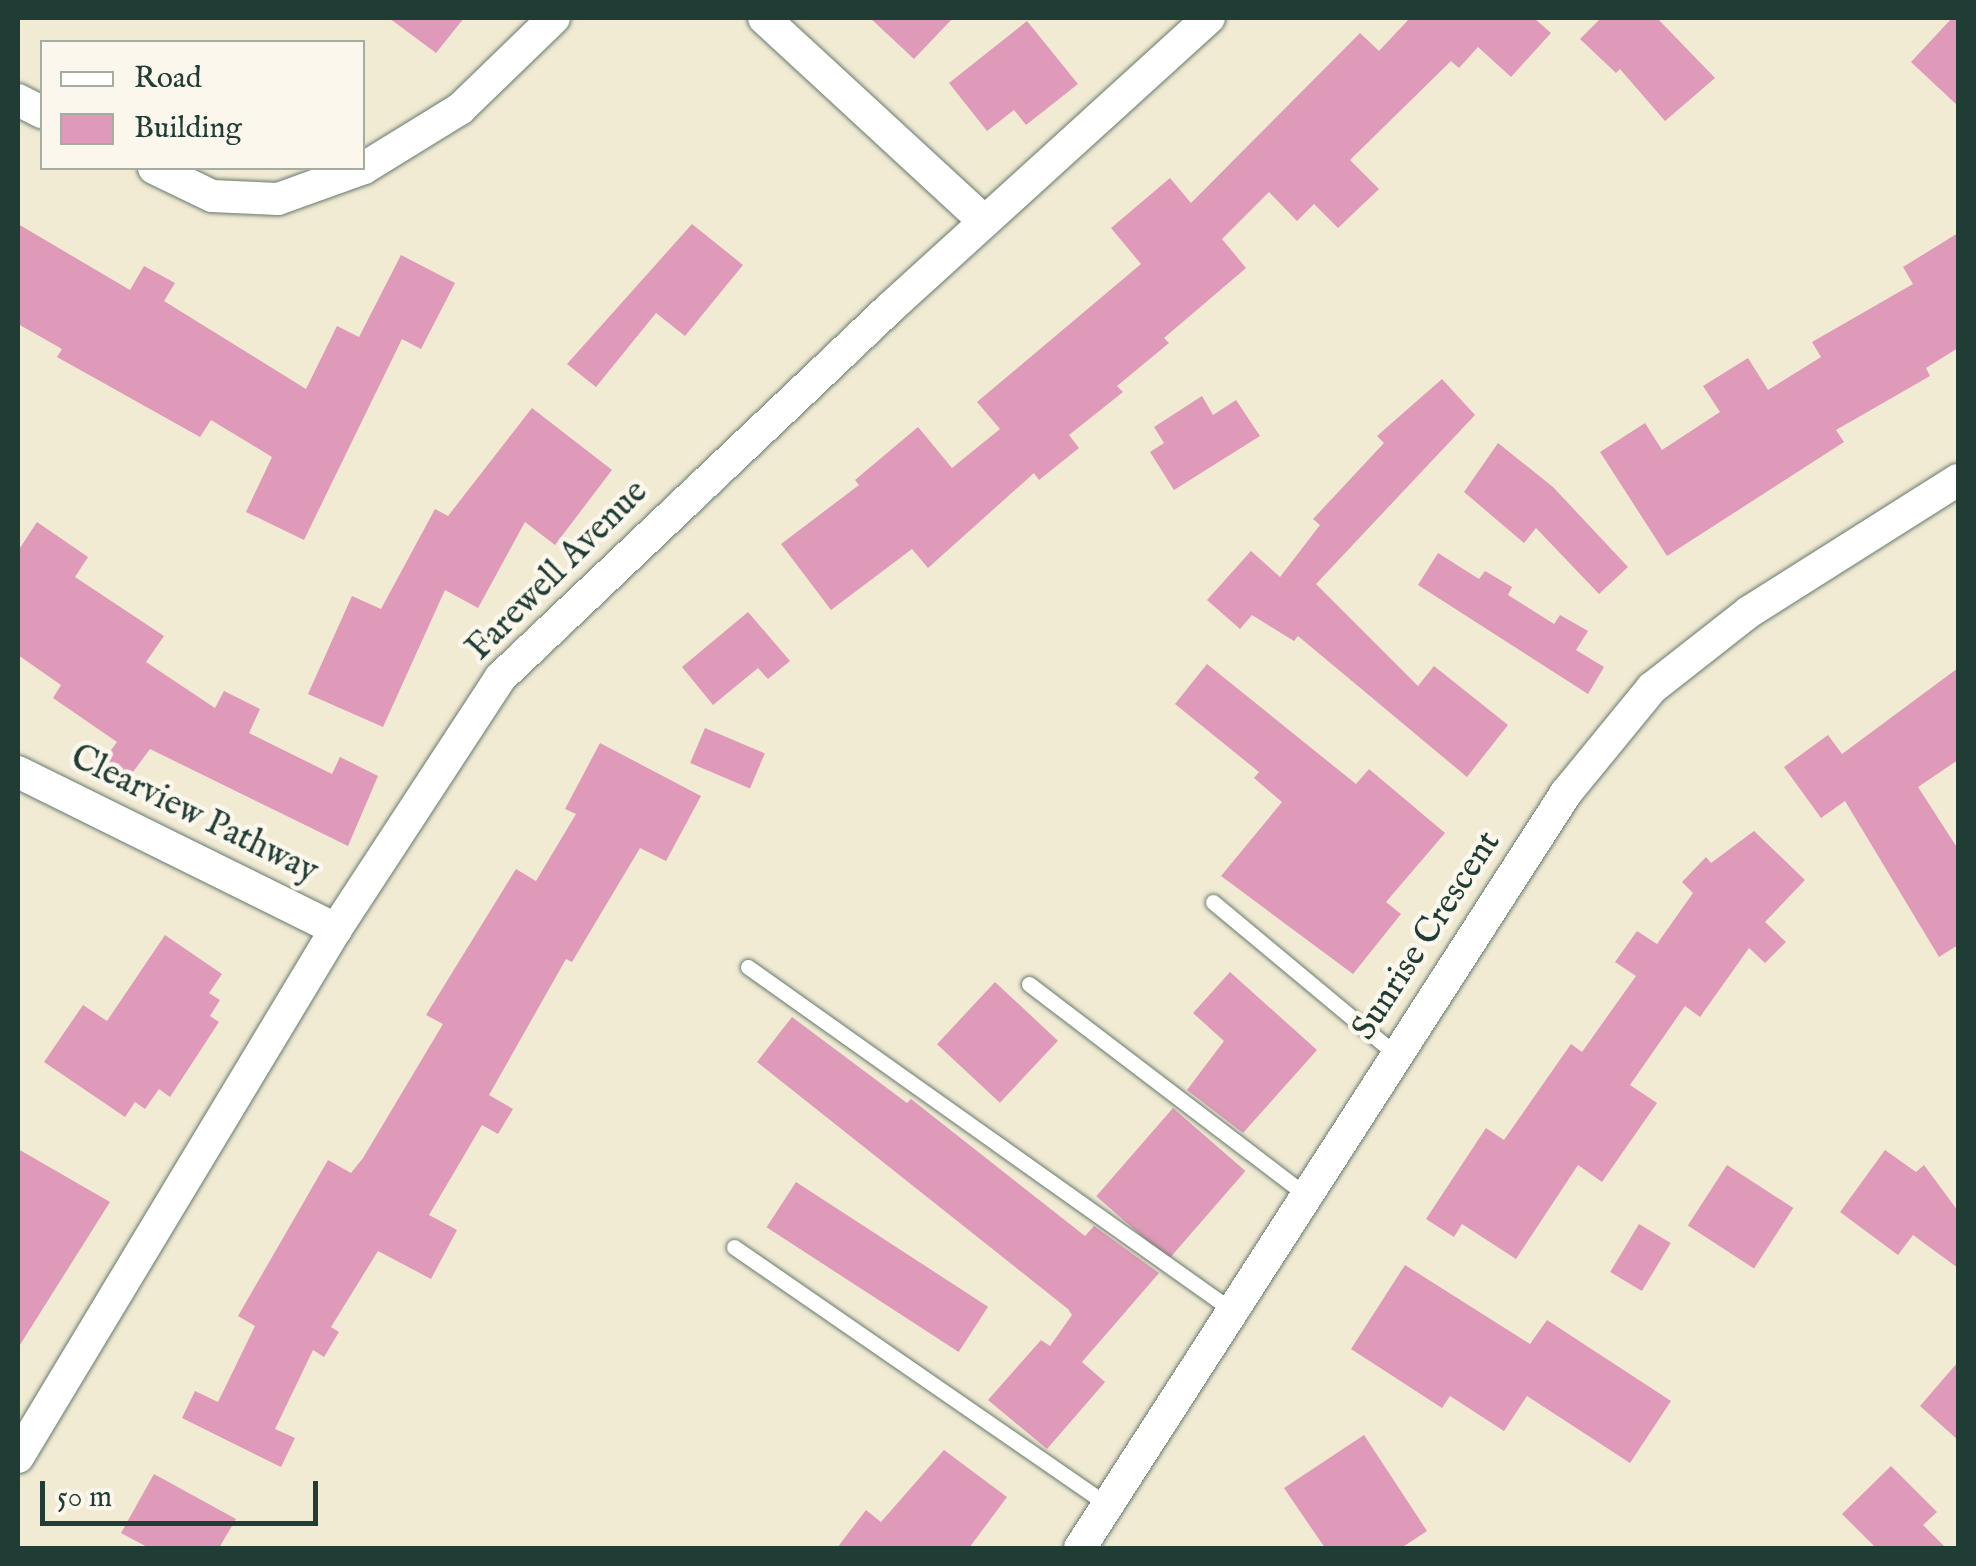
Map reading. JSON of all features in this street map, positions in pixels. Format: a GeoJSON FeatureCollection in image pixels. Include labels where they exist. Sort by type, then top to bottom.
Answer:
{"type":"FeatureCollection","features":[{"type":"Feature","properties":{"kind":"street"},"geometry":{"type":"LineString","coordinates":[[365,164],[460,109],[554,18]]}},
{"type":"Feature","properties":{"kind":"street"},"geometry":{"type":"LineString","coordinates":[[764,18],[984,222]]}},
{"type":"Feature","properties":{"kind":"street","name":"Farewell Avenue"},"geometry":{"type":"LineString","coordinates":[[18,1458],[26,1419],[500,678],[984,222],[1209,18]]}},
{"type":"Feature","properties":{"kind":"street"},"geometry":{"type":"LineString","coordinates":[[158,170],[212,196],[278,200],[354,170]]}},
{"type":"Feature","properties":{"kind":"street","name":"Sunrise Crescent"},"geometry":{"type":"LineString","coordinates":[[1080,1548],[1566,794],[1652,688],[1749,612],[1958,480]]}},
{"type":"Feature","properties":{"kind":"street","name":"Clearview Pathway"},"geometry":{"type":"LineString","coordinates":[[18,772],[336,929]]}},
{"type":"Feature","properties":{"kind":"lane"},"geometry":{"type":"LineString","coordinates":[[1213,902],[1398,1056]]}},
{"type":"Feature","properties":{"kind":"lane"},"geometry":{"type":"LineString","coordinates":[[748,967],[1233,1310]]}},
{"type":"Feature","properties":{"kind":"lane"},"geometry":{"type":"LineString","coordinates":[[1029,984],[1307,1196]]}},
{"type":"Feature","properties":{"kind":"lane"},"geometry":{"type":"LineString","coordinates":[[734,1247],[1108,1505]]}},
{"type":"Feature","properties":{"kind":"building"},"geometry":{"type":"Polygon","coordinates":[[[389,18],[464,18],[436,53],[389,18]]]}},
{"type":"Feature","properties":{"kind":"building"},"geometry":{"type":"Polygon","coordinates":[[[870,18],[953,18],[914,59],[870,18]]]}},
{"type":"Feature","properties":{"kind":"building"},"geometry":{"type":"Polygon","coordinates":[[[1410,18],[1534,18],[1551,33],[1511,77],[1478,47],[1459,68],[1451,61],[1350,160],[1379,189],[1338,228],[1314,204],[1297,221],[1269,192],[1222,239],[1246,268],[1164,338],[1169,343],[1117,386],[1123,392],[1069,435],[1079,448],[1039,480],[1034,473],[928,568],[912,549],[831,610],[781,544],[859,485],[855,480],[918,427],[952,468],[1000,429],[977,402],[1141,264],[1111,228],[1170,178],[1191,203],[1360,33],[1379,51],[1410,18]]]}},
{"type":"Feature","properties":{"kind":"building"},"geometry":{"type":"Polygon","coordinates":[[[1601,18],[1657,18],[1715,78],[1665,121],[1620,69],[1616,73],[1580,39],[1601,18]]]}},
{"type":"Feature","properties":{"kind":"building"},"geometry":{"type":"Polygon","coordinates":[[[1952,18],[1958,18],[1958,106],[1911,62],[1952,18]]]}},
{"type":"Feature","properties":{"kind":"building"},"geometry":{"type":"Polygon","coordinates":[[[1027,21],[1078,84],[1026,125],[1014,110],[987,131],[949,83],[1027,21]]]}},
{"type":"Feature","properties":{"kind":"building"},"geometry":{"type":"Polygon","coordinates":[[[18,224],[130,290],[144,266],[175,283],[164,301],[306,389],[337,326],[359,337],[401,255],[455,283],[421,349],[402,339],[304,540],[246,512],[272,457],[211,420],[200,437],[57,357],[62,349],[18,324],[18,224]]]}},
{"type":"Feature","properties":{"kind":"building"},"geometry":{"type":"Polygon","coordinates":[[[692,224],[743,265],[685,336],[656,313],[596,387],[567,364],[692,224]]]}},
{"type":"Feature","properties":{"kind":"building"},"geometry":{"type":"Polygon","coordinates":[[[1958,233],[1958,348],[1926,368],[1930,376],[1836,430],[1844,442],[1667,556],[1600,452],[1645,423],[1662,450],[1720,412],[1703,386],[1748,358],[1768,390],[1821,357],[1812,342],[1913,284],[1903,267],[1958,233]]]}},
{"type":"Feature","properties":{"kind":"building"},"geometry":{"type":"Polygon","coordinates":[[[1442,379],[1475,415],[1316,584],[1418,686],[1434,666],[1508,725],[1467,777],[1298,636],[1294,641],[1252,615],[1240,629],[1207,600],[1251,551],[1280,577],[1320,525],[1313,519],[1384,443],[1377,436],[1442,379]]]}},
{"type":"Feature","properties":{"kind":"building"},"geometry":{"type":"Polygon","coordinates":[[[1202,396],[1213,415],[1236,400],[1260,436],[1174,490],[1150,452],[1164,443],[1154,427],[1202,396]]]}},
{"type":"Feature","properties":{"kind":"building"},"geometry":{"type":"Polygon","coordinates":[[[532,408],[612,470],[555,545],[525,522],[478,608],[445,590],[383,727],[308,694],[352,596],[381,609],[435,509],[448,516],[532,408]]]}},
{"type":"Feature","properties":{"kind":"building"},"geometry":{"type":"Polygon","coordinates":[[[1498,443],[1553,487],[1628,567],[1599,594],[1536,528],[1524,543],[1464,492],[1498,443]]]}},
{"type":"Feature","properties":{"kind":"building"},"geometry":{"type":"Polygon","coordinates":[[[37,522],[88,557],[75,577],[164,636],[146,662],[215,708],[224,691],[260,709],[249,733],[332,774],[340,757],[378,776],[348,846],[150,749],[127,780],[102,762],[117,742],[53,698],[61,685],[18,655],[18,551],[37,522]]]}},
{"type":"Feature","properties":{"kind":"building"},"geometry":{"type":"Polygon","coordinates":[[[1438,553],[1479,579],[1485,571],[1512,587],[1508,595],[1554,624],[1560,615],[1588,631],[1576,650],[1604,667],[1588,694],[1418,585],[1438,553]]]}},
{"type":"Feature","properties":{"kind":"building"},"geometry":{"type":"Polygon","coordinates":[[[748,612],[790,661],[768,679],[758,668],[713,705],[682,667],[748,612]]]}},
{"type":"Feature","properties":{"kind":"building"},"geometry":{"type":"Polygon","coordinates":[[[1207,664],[1356,784],[1369,769],[1445,833],[1386,902],[1401,914],[1353,974],[1221,876],[1282,802],[1254,778],[1259,772],[1175,704],[1207,664]]]}},
{"type":"Feature","properties":{"kind":"building"},"geometry":{"type":"Polygon","coordinates":[[[1958,668],[1958,760],[1918,787],[1958,849],[1958,945],[1939,957],[1845,801],[1821,818],[1784,767],[1828,735],[1842,754],[1958,668]]]}},
{"type":"Feature","properties":{"kind":"building"},"geometry":{"type":"Polygon","coordinates":[[[705,728],[765,753],[750,788],[690,763],[705,728]]]}},
{"type":"Feature","properties":{"kind":"building"},"geometry":{"type":"Polygon","coordinates":[[[600,743],[701,796],[666,861],[640,848],[572,962],[566,959],[489,1095],[513,1109],[498,1134],[482,1125],[429,1215],[457,1230],[431,1279],[378,1251],[331,1327],[339,1332],[324,1357],[313,1350],[275,1429],[295,1438],[281,1467],[182,1418],[195,1391],[218,1402],[255,1326],[238,1316],[328,1160],[351,1173],[363,1158],[443,1024],[426,1015],[516,869],[536,881],[576,814],[565,809],[600,743]]]}},
{"type":"Feature","properties":{"kind":"building"},"geometry":{"type":"Polygon","coordinates":[[[1754,831],[1805,880],[1765,922],[1786,942],[1765,963],[1749,948],[1700,1017],[1685,1006],[1630,1085],[1657,1103],[1602,1182],[1578,1165],[1516,1259],[1462,1224],[1454,1237],[1426,1219],[1486,1128],[1504,1140],[1571,1044],[1582,1052],[1636,976],[1615,962],[1637,931],[1657,944],[1693,893],[1682,882],[1706,857],[1711,863],[1754,831]]]}},
{"type":"Feature","properties":{"kind":"building"},"geometry":{"type":"Polygon","coordinates":[[[165,935],[222,974],[209,993],[220,1000],[210,1016],[219,1022],[170,1097],[159,1089],[145,1109],[135,1102],[125,1117],[44,1062],[83,1005],[107,1021],[165,935]]]}},
{"type":"Feature","properties":{"kind":"building"},"geometry":{"type":"Polygon","coordinates":[[[1230,972],[1317,1050],[1243,1133],[1187,1090],[1224,1041],[1193,1013],[1230,972]]]}},
{"type":"Feature","properties":{"kind":"building"},"geometry":{"type":"Polygon","coordinates":[[[995,982],[1058,1041],[1000,1103],[937,1044],[995,982]]]}},
{"type":"Feature","properties":{"kind":"building"},"geometry":{"type":"Polygon","coordinates":[[[792,1017],[907,1103],[911,1099],[1085,1236],[1094,1226],[1159,1273],[1082,1362],[1105,1382],[1047,1449],[988,1400],[1041,1340],[1050,1346],[1072,1315],[757,1062],[792,1017]]]}},
{"type":"Feature","properties":{"kind":"building"},"geometry":{"type":"Polygon","coordinates":[[[1173,1108],[1245,1171],[1169,1259],[1096,1196],[1173,1108]]]}},
{"type":"Feature","properties":{"kind":"building"},"geometry":{"type":"Polygon","coordinates":[[[18,1149],[110,1202],[18,1348],[18,1149]]]}},
{"type":"Feature","properties":{"kind":"building"},"geometry":{"type":"Polygon","coordinates":[[[1885,1150],[1916,1172],[1924,1165],[1958,1211],[1958,1268],[1913,1235],[1898,1255],[1840,1212],[1885,1150]]]}},
{"type":"Feature","properties":{"kind":"building"},"geometry":{"type":"Polygon","coordinates":[[[1727,1165],[1793,1208],[1754,1268],[1688,1225],[1727,1165]]]}},
{"type":"Feature","properties":{"kind":"building"},"geometry":{"type":"Polygon","coordinates":[[[796,1182],[988,1307],[959,1352],[767,1227],[796,1182]]]}},
{"type":"Feature","properties":{"kind":"building"},"geometry":{"type":"Polygon","coordinates":[[[1639,1224],[1671,1243],[1642,1291],[1610,1272],[1639,1224]]]}},
{"type":"Feature","properties":{"kind":"building"},"geometry":{"type":"Polygon","coordinates":[[[1405,1265],[1530,1344],[1547,1320],[1671,1401],[1630,1463],[1527,1396],[1504,1431],[1450,1396],[1442,1408],[1351,1349],[1405,1265]]]}},
{"type":"Feature","properties":{"kind":"building"},"geometry":{"type":"Polygon","coordinates":[[[1958,1362],[1958,1440],[1920,1406],[1958,1362]]]}},
{"type":"Feature","properties":{"kind":"building"},"geometry":{"type":"Polygon","coordinates":[[[1364,1435],[1427,1531],[1401,1548],[1325,1548],[1284,1488],[1364,1435]]]}},
{"type":"Feature","properties":{"kind":"building"},"geometry":{"type":"Polygon","coordinates":[[[944,1450],[1007,1497],[969,1548],[837,1548],[866,1510],[881,1522],[944,1450]]]}},
{"type":"Feature","properties":{"kind":"building"},"geometry":{"type":"Polygon","coordinates":[[[1891,1466],[1937,1512],[1923,1525],[1946,1548],[1876,1548],[1842,1514],[1891,1466]]]}},
{"type":"Feature","properties":{"kind":"building"},"geometry":{"type":"Polygon","coordinates":[[[154,1474],[236,1519],[219,1548],[149,1548],[121,1533],[154,1474]]]}}]}
